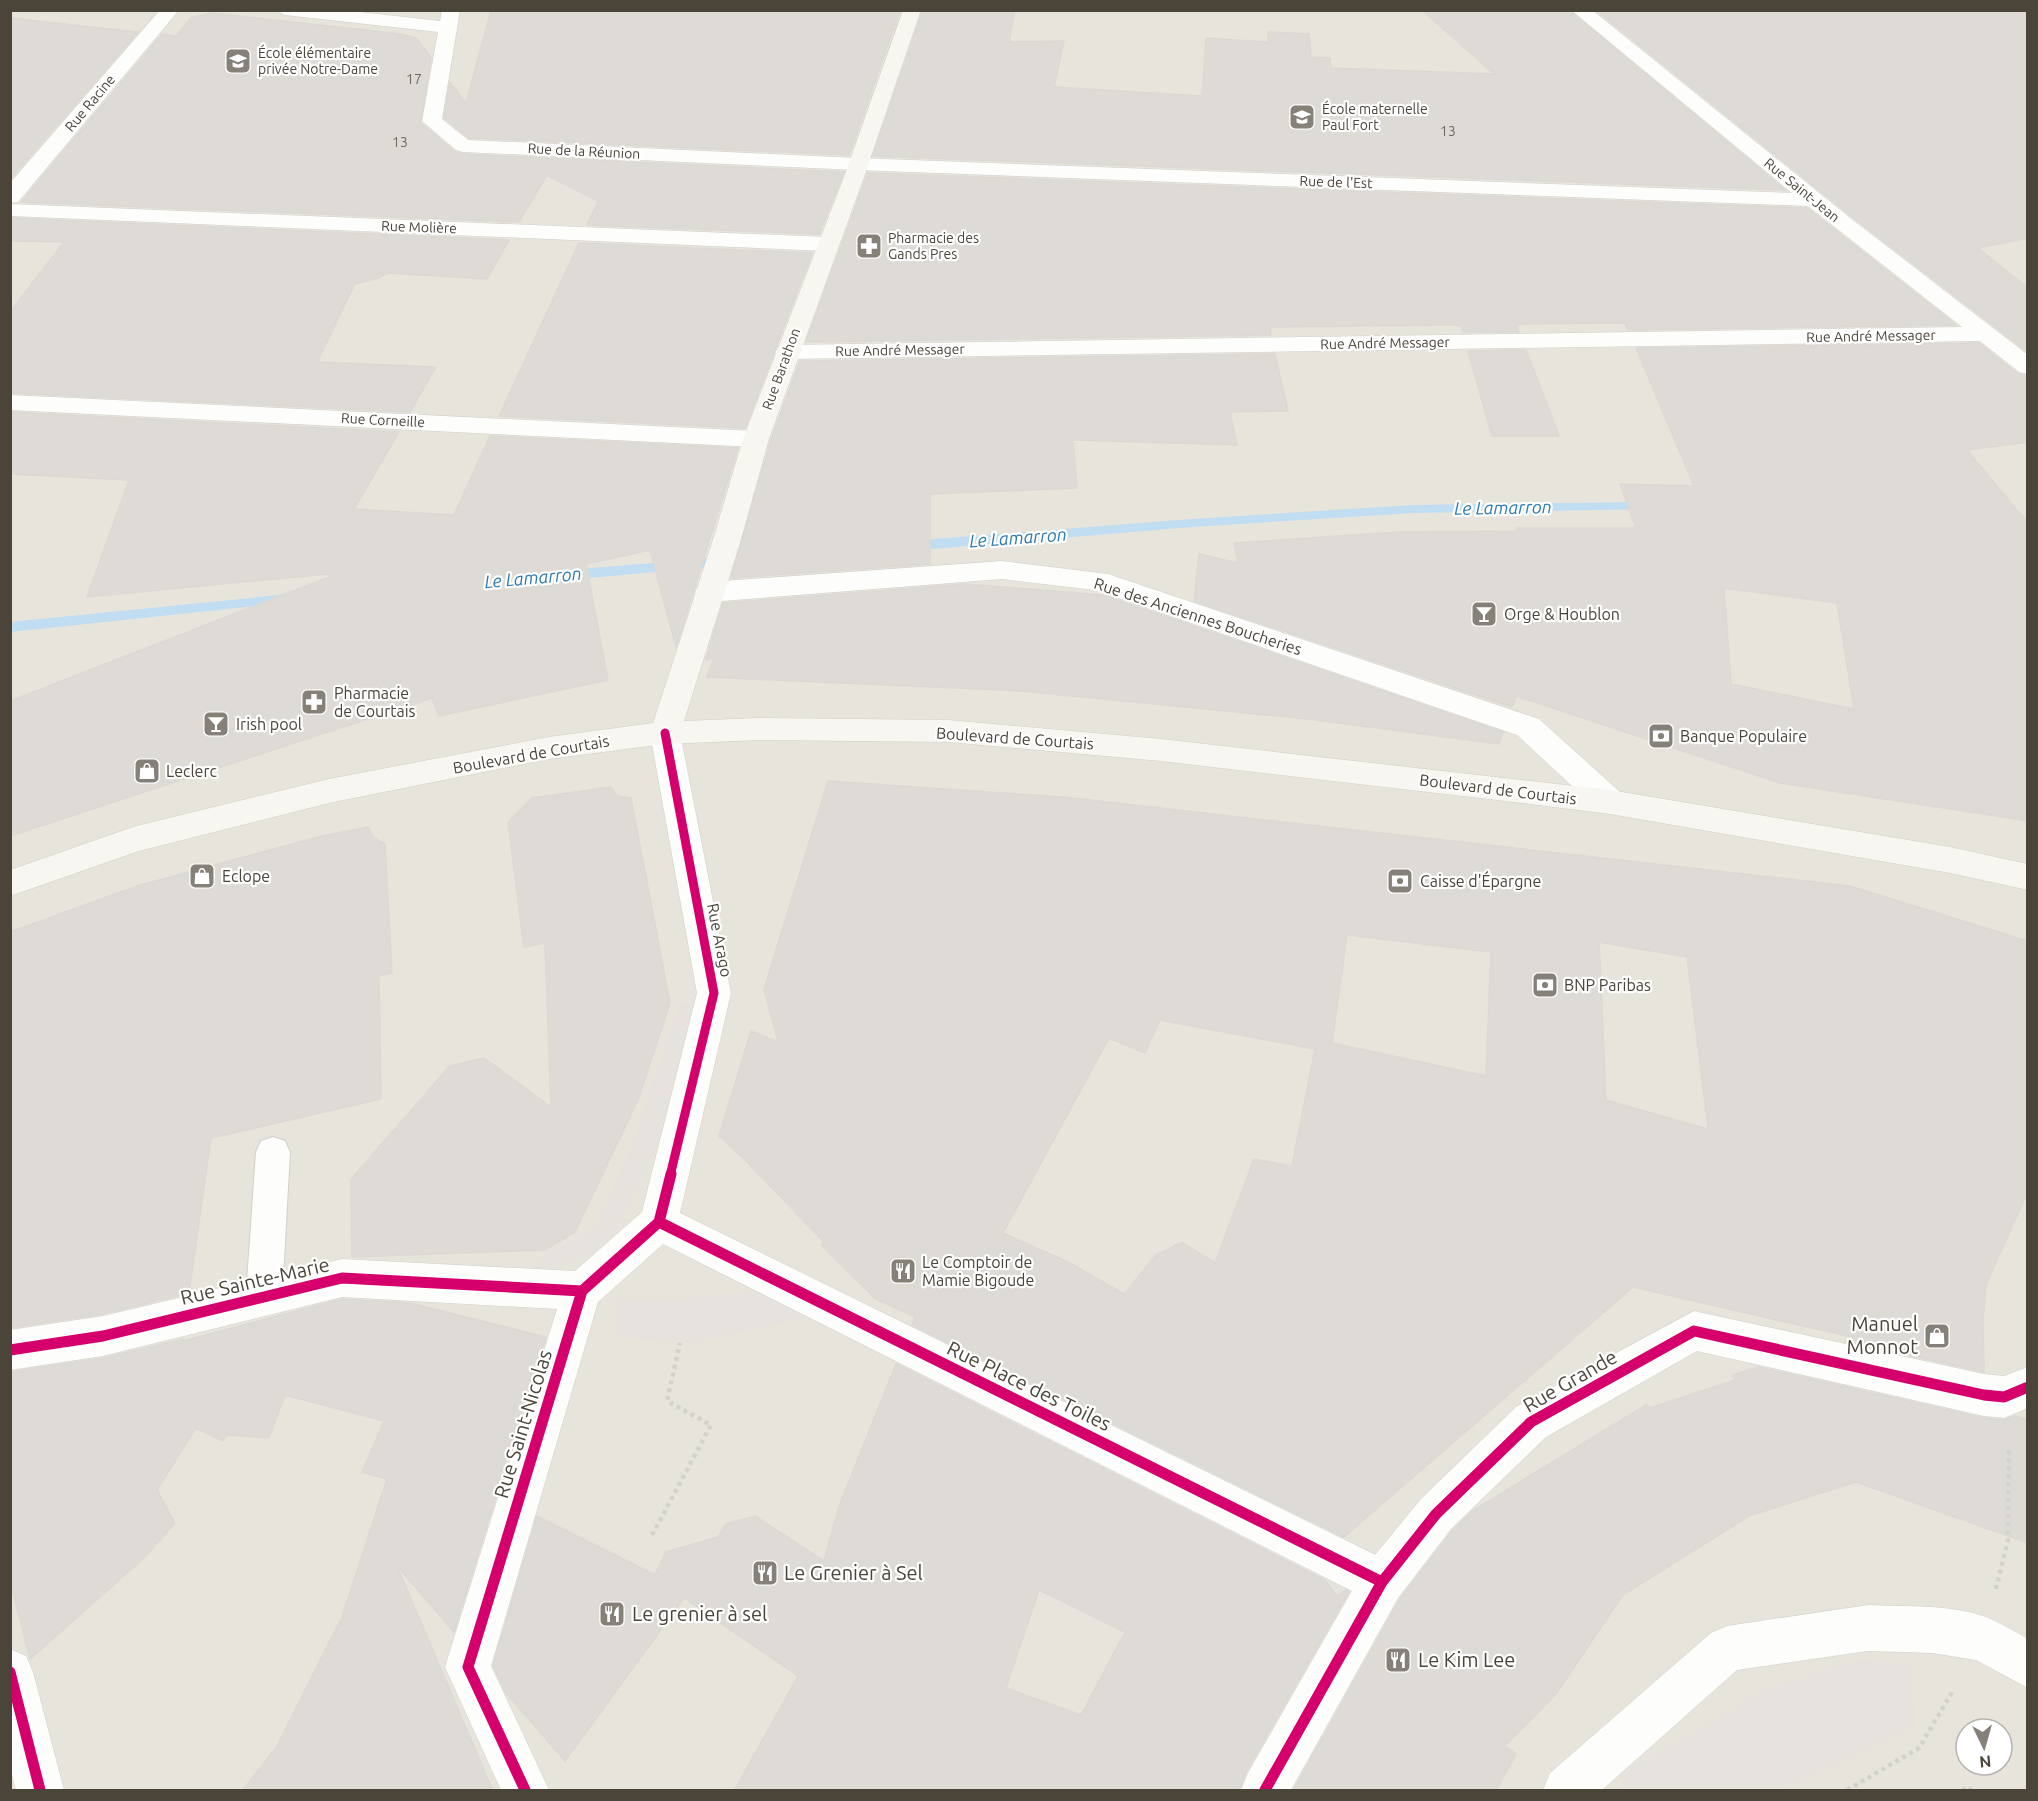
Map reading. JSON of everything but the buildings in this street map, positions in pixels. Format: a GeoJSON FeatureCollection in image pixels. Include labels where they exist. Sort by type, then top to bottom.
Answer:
{"type":"FeatureCollection","features":[{"type":"Feature","properties":{"kind":"main road","name":"Rue Barathon"},"geometry":{"type":"LineString","coordinates":[[665,733],[726,543],[756,439],[912,10]]}},
{"type":"Feature","properties":{"kind":"main road","name":"Boulevard de Courtais"},"geometry":{"type":"LineString","coordinates":[[10,883],[136,839],[329,791],[549,748],[665,733],[759,729],[948,731],[1161,750],[1610,802],[1972,864],[2028,877]]}},
{"type":"Feature","properties":{"kind":"street","name":"Rue Racine"},"geometry":{"type":"LineString","coordinates":[[10,197],[170,10]]}},
{"type":"Feature","properties":{"kind":"street"},"geometry":{"type":"LineString","coordinates":[[285,10],[449,19]]}},
{"type":"Feature","properties":{"kind":"street","name":"Rue Saint-Jean"},"geometry":{"type":"LineString","coordinates":[[1580,10],[1814,200],[2028,367]]}},
{"type":"Feature","properties":{"kind":"street","name":"Rue de la Réunion"},"geometry":{"type":"LineString","coordinates":[[449,19],[432,121],[463,146],[857,164]]}},
{"type":"Feature","properties":{"kind":"street","name":"Rue de l'Est"},"geometry":{"type":"LineString","coordinates":[[857,164],[1814,200]]}},
{"type":"Feature","properties":{"kind":"street","name":"Rue Molière"},"geometry":{"type":"LineString","coordinates":[[10,210],[827,244]]}},
{"type":"Feature","properties":{"kind":"street","name":"Rue André Messager"},"geometry":{"type":"LineString","coordinates":[[787,352],[1984,334]]}},
{"type":"Feature","properties":{"kind":"street","name":"Rue Corneille"},"geometry":{"type":"LineString","coordinates":[[10,402],[756,439]]}},
{"type":"Feature","properties":{"kind":"street","name":"Rue des Anciennes Boucheries"},"geometry":{"type":"LineString","coordinates":[[709,592],[1002,570],[1098,581],[1528,727],[1610,802]]}},
{"type":"Feature","properties":{"kind":"street","name":"Rue Arago"},"geometry":{"type":"LineString","coordinates":[[659,1222],[714,993],[665,733]]}},
{"type":"Feature","properties":{"kind":"street"},"geometry":{"type":"LineString","coordinates":[[582,1291],[659,1222]]}},
{"type":"Feature","properties":{"kind":"street","name":"Rue Place des Toiles"},"geometry":{"type":"LineString","coordinates":[[659,1222],[1382,1582]]}},
{"type":"Feature","properties":{"kind":"street","name":"Rue Sainte-Marie"},"geometry":{"type":"LineString","coordinates":[[10,1350],[103,1336],[342,1278],[582,1291]]}},
{"type":"Feature","properties":{"kind":"street","name":"Rue Saint-Nicolas"},"geometry":{"type":"LineString","coordinates":[[525,1791],[468,1667],[582,1291]]}},
{"type":"Feature","properties":{"kind":"street","name":"Rue Grande"},"geometry":{"type":"LineString","coordinates":[[1265,1791],[1382,1582],[1437,1514],[1531,1422],[1694,1331],[1984,1395],[2004,1397],[2028,1387]]}},
{"type":"Feature","properties":{"kind":"street"},"geometry":{"type":"LineString","coordinates":[[1567,1791],[1726,1650],[1868,1628],[1932,1630],[1983,1639],[2028,1665]]}},
{"type":"Feature","properties":{"kind":"street"},"geometry":{"type":"LineString","coordinates":[[10,1672],[40,1791]]}},
{"type":"Feature","properties":{"kind":"lane"},"geometry":{"type":"LineString","coordinates":[[264,1296],[273,1152]]}},
{"type":"Feature","properties":{"kind":"path"},"geometry":{"type":"LineString","coordinates":[[652,1535],[711,1425],[667,1401],[680,1343]]}},
{"type":"Feature","properties":{"kind":"path"},"geometry":{"type":"LineString","coordinates":[[2008,1540],[2009,1440]]}},
{"type":"Feature","properties":{"kind":"path"},"geometry":{"type":"LineString","coordinates":[[1847,1791],[1919,1748]]}},
{"type":"Feature","properties":{"kind":"path"},"geometry":{"type":"LineString","coordinates":[[1962,1791],[1969,1787],[1971,1791]]}},
{"type":"Feature","properties":{"kind":"shaded area"},"geometry":{"type":"Polygon","coordinates":[[[11,11],[2027,11],[2027,1790],[11,1790],[11,11]]]}},
{"type":"Feature","properties":{"kind":"shaded area"},"geometry":{"type":"Polygon","coordinates":[[[704,998],[671,1116],[624,1217],[596,1250],[561,1268],[533,1277],[534,1263],[595,1228],[631,1148],[679,1005],[704,998]]]}},
{"type":"Feature","properties":{"kind":"shaded area"},"geometry":{"type":"Polygon","coordinates":[[[758,1291],[807,1300],[796,1321],[689,1343],[635,1339],[613,1334],[616,1299],[684,1298],[758,1291]]]}},
{"type":"Feature","properties":{"kind":"shaded area"},"geometry":{"type":"Polygon","coordinates":[[[1857,1659],[1912,1664],[1916,1726],[1780,1790],[1624,1790],[1620,1776],[1759,1693],[1857,1659]]]}},
{"type":"Feature","properties":{"kind":"waterway","name":"Le Lamarron"},"geometry":{"type":"LineString","coordinates":[[908,546],[1192,523],[1413,509],[1649,506]]}},
{"type":"Feature","properties":{"kind":"waterway","name":"Le Lamarron"},"geometry":{"type":"LineString","coordinates":[[567,575],[727,562]]}},
{"type":"Feature","properties":{"kind":"waterway","name":"Le Lamarron"},"geometry":{"type":"LineString","coordinates":[[10,627],[290,599]]}},
{"type":"Feature","properties":{"kind":"cycle path"},"geometry":{"type":"LineString","coordinates":[[659,1222],[714,993],[665,733]]}},
{"type":"Feature","properties":{"kind":"cycle path"},"geometry":{"type":"LineString","coordinates":[[659,1222],[1382,1582]]}},
{"type":"Feature","properties":{"kind":"cycle path"},"geometry":{"type":"LineString","coordinates":[[525,1790],[468,1667],[582,1291],[659,1222]]}},
{"type":"Feature","properties":{"kind":"cycle path"},"geometry":{"type":"LineString","coordinates":[[10,1350],[103,1336],[342,1278],[582,1291]]}},
{"type":"Feature","properties":{"kind":"cycle path"},"geometry":{"type":"LineString","coordinates":[[1265,1790],[1382,1582],[1436,1514],[1531,1422],[1694,1331],[1984,1395],[2004,1397],[2028,1387]]}},
{"type":"Feature","properties":{"kind":"cycle path"},"geometry":{"type":"LineString","coordinates":[[10,1672],[40,1790]]}},
{"type":"Feature","properties":{"kind":"place","name":"École élémentaire privée Notre-Dame"},"geometry":{"type":"Point","coordinates":[238,61]}},
{"type":"Feature","properties":{"kind":"place","name":"École maternelle Paul Fort"},"geometry":{"type":"Point","coordinates":[1302,117]}},
{"type":"Feature","properties":{"kind":"place","name":"Pharmacie des Gands Pres"},"geometry":{"type":"Point","coordinates":[869,246]}},
{"type":"Feature","properties":{"kind":"place","name":"Orge & Houblon"},"geometry":{"type":"Point","coordinates":[1484,614]}},
{"type":"Feature","properties":{"kind":"place","name":"Pharmacie de Courtais"},"geometry":{"type":"Point","coordinates":[314,702]}},
{"type":"Feature","properties":{"kind":"place","name":"Irish pool"},"geometry":{"type":"Point","coordinates":[216,724]}},
{"type":"Feature","properties":{"kind":"place","name":"Banque Populaire"},"geometry":{"type":"Point","coordinates":[1661,736]}},
{"type":"Feature","properties":{"kind":"place","name":"Leclerc"},"geometry":{"type":"Point","coordinates":[147,771]}},
{"type":"Feature","properties":{"kind":"place","name":"Eclope"},"geometry":{"type":"Point","coordinates":[202,876]}},
{"type":"Feature","properties":{"kind":"place","name":"Caisse d'Épargne"},"geometry":{"type":"Point","coordinates":[1400,881]}},
{"type":"Feature","properties":{"kind":"place","name":"BNP Paribas"},"geometry":{"type":"Point","coordinates":[1545,985]}},
{"type":"Feature","properties":{"kind":"place","name":"Le Comptoir de Mamie Bigoude"},"geometry":{"type":"Point","coordinates":[903,1271]}},
{"type":"Feature","properties":{"kind":"place","name":"Manuel Monnot"},"geometry":{"type":"Point","coordinates":[1937,1336]}},
{"type":"Feature","properties":{"kind":"place","name":"Le Grenier à Sel"},"geometry":{"type":"Point","coordinates":[765,1573]}},
{"type":"Feature","properties":{"kind":"place","name":"Le grenier à sel"},"geometry":{"type":"Point","coordinates":[612,1614]}},
{"type":"Feature","properties":{"kind":"place","name":"Le Kim Lee"},"geometry":{"type":"Point","coordinates":[1398,1660]}}]}
